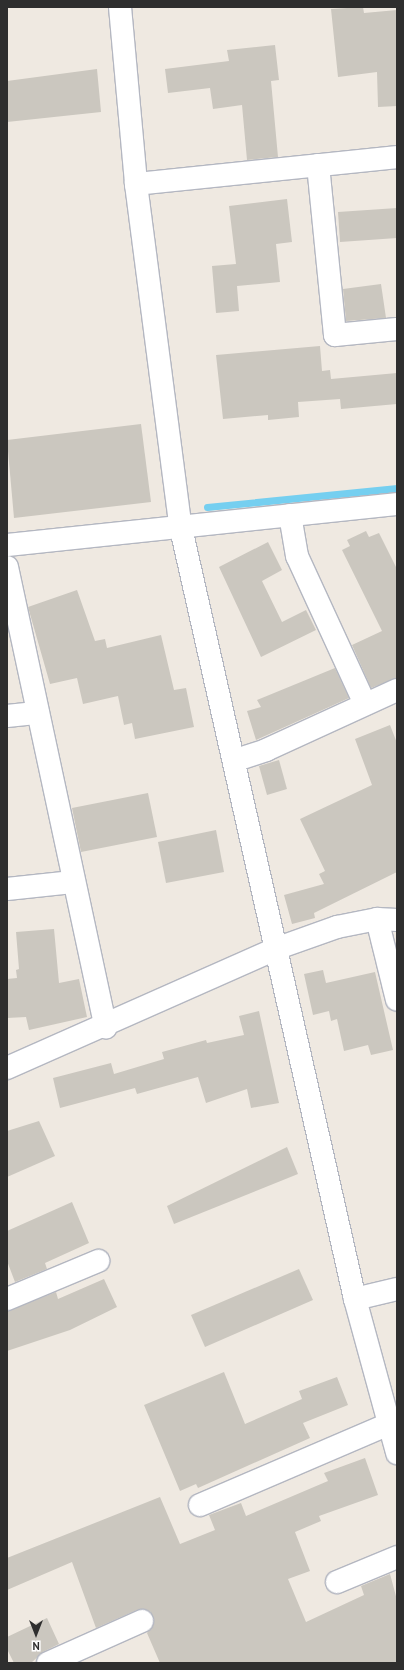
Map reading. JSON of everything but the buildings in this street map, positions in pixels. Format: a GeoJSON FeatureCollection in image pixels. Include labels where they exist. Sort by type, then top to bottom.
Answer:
{"type":"FeatureCollection","features":[{"type":"Feature","properties":{"kind":"street"},"geometry":{"type":"LineString","coordinates":[[120,7],[136,184],[180,524],[236,760],[355,1299],[388,1425],[397,1453]]}},
{"type":"Feature","properties":{"kind":"street"},"geometry":{"type":"LineString","coordinates":[[136,184],[397,157]]}},
{"type":"Feature","properties":{"kind":"street"},"geometry":{"type":"LineString","coordinates":[[318,165],[335,335],[397,329]]}},
{"type":"Feature","properties":{"kind":"street"},"geometry":{"type":"LineString","coordinates":[[7,545],[180,524],[397,504]]}},
{"type":"Feature","properties":{"kind":"street"},"geometry":{"type":"LineString","coordinates":[[290,515],[297,556],[365,704]]}},
{"type":"Feature","properties":{"kind":"street"},"geometry":{"type":"LineString","coordinates":[[7,568],[73,882],[106,1027]]}},
{"type":"Feature","properties":{"kind":"street"},"geometry":{"type":"LineString","coordinates":[[236,760],[266,750],[397,690]]}},
{"type":"Feature","properties":{"kind":"street"},"geometry":{"type":"LineString","coordinates":[[7,716],[38,713]]}},
{"type":"Feature","properties":{"kind":"street"},"geometry":{"type":"LineString","coordinates":[[7,890],[73,882]]}},
{"type":"Feature","properties":{"kind":"street"},"geometry":{"type":"LineString","coordinates":[[7,1068],[106,1027],[278,948],[336,927],[387,919],[397,1000]]}},
{"type":"Feature","properties":{"kind":"street"},"geometry":{"type":"LineString","coordinates":[[7,1299],[98,1261]]}},
{"type":"Feature","properties":{"kind":"street"},"geometry":{"type":"LineString","coordinates":[[355,1299],[397,1289]]}},
{"type":"Feature","properties":{"kind":"street"},"geometry":{"type":"LineString","coordinates":[[200,1505],[388,1425]]}},
{"type":"Feature","properties":{"kind":"street"},"geometry":{"type":"LineString","coordinates":[[336,1582],[397,1557]]}},
{"type":"Feature","properties":{"kind":"street"},"geometry":{"type":"LineString","coordinates":[[48,1663],[142,1621]]}},
{"type":"Feature","properties":{"kind":"waterway"},"geometry":{"type":"LineString","coordinates":[[207,507],[397,488]]}}]}
